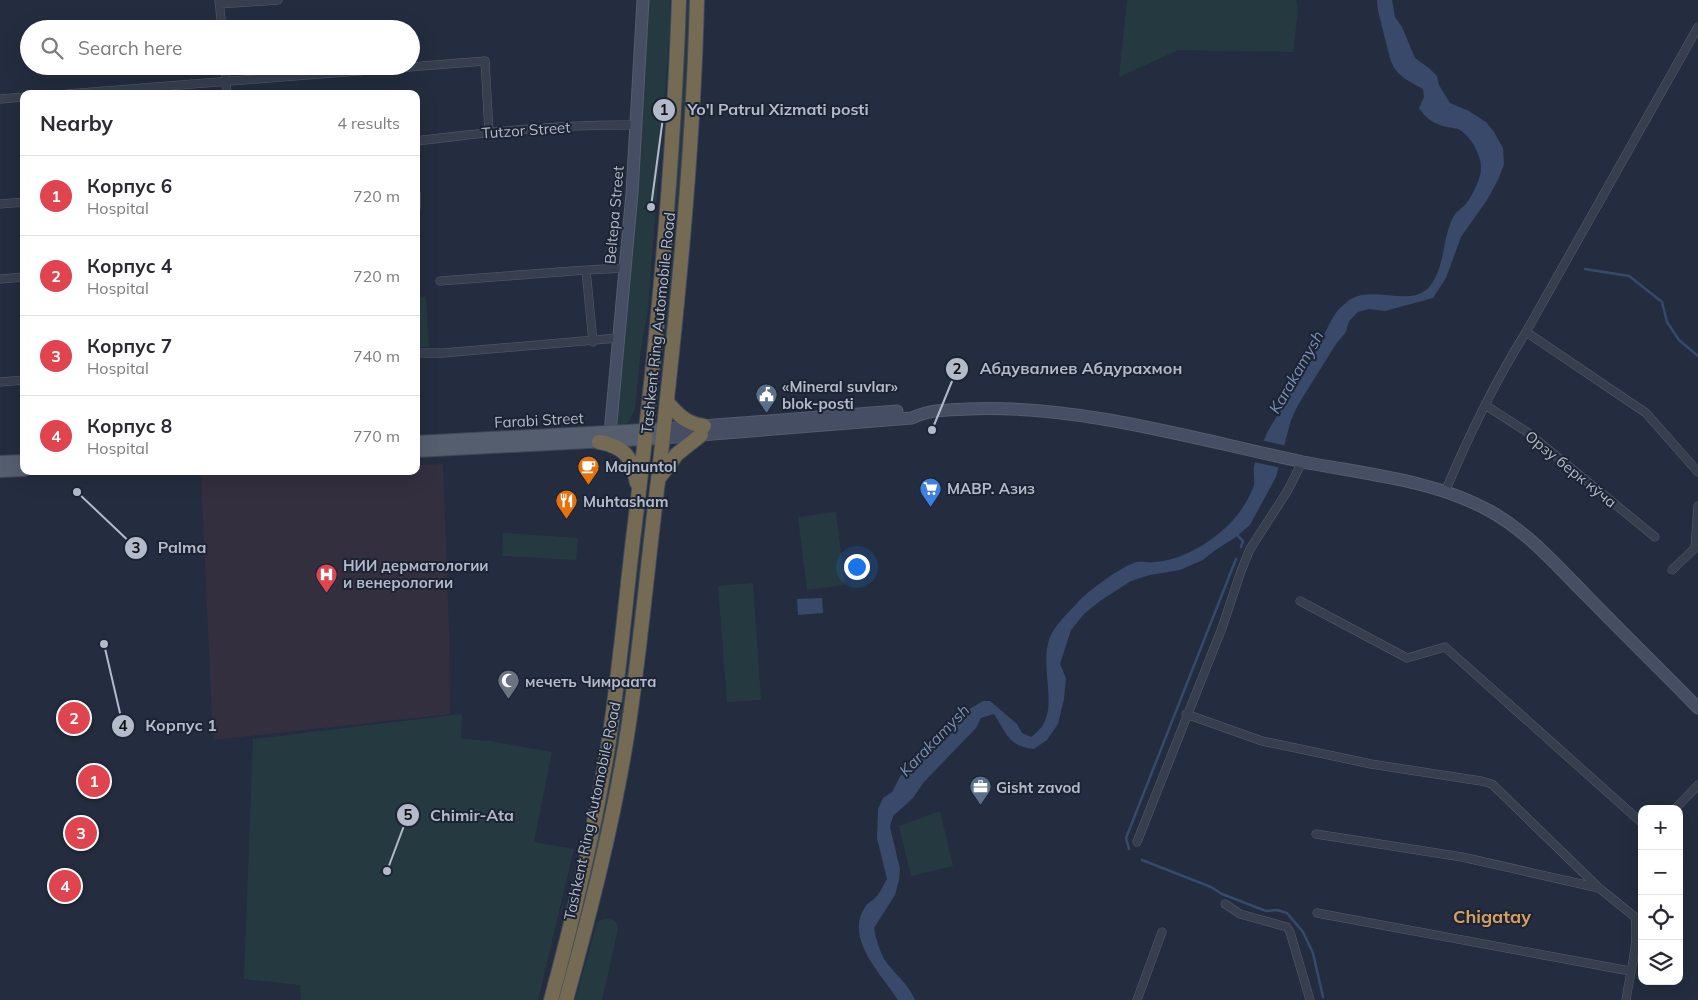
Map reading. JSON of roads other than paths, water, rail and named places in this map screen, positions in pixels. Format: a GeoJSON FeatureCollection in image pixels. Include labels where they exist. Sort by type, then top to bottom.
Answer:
{"type":"FeatureCollection","features":[{"type":"Feature","properties":{"kind":"highway","name":"Tashkent Ring Automobile Road"},"geometry":{"type":"LineString","coordinates":[[551,1000],[604,775],[619,672],[646,435],[672,140],[679,0]]}},
{"type":"Feature","properties":{"kind":"highway","name":"Tashkent Ring Automobile Road"},"geometry":{"type":"LineString","coordinates":[[566,1000],[606,836],[627,732],[640,647],[667,402],[691,143],[697,0]]}},
{"type":"Feature","properties":{"kind":"highway"},"geometry":{"type":"LineString","coordinates":[[658,481],[677,454],[703,431],[685,420],[667,402]]}},
{"type":"Feature","properties":{"kind":"highway"},"geometry":{"type":"LineString","coordinates":[[604,437],[627,455],[634,469],[639,492]]}},
{"type":"Feature","properties":{"kind":"main road","name":"Beltepa Street"},"geometry":{"type":"LineString","coordinates":[[604,437],[618,338],[625,268],[643,0]]}},
{"type":"Feature","properties":{"kind":"main road"},"geometry":{"type":"LineString","coordinates":[[663,434],[912,418],[923,412],[980,409],[1037,412],[1097,419],[1382,477],[1445,492],[1490,511],[1526,536],[1698,708]]}},
{"type":"Feature","properties":{"kind":"main road","name":"Farabi Street"},"geometry":{"type":"LineString","coordinates":[[420,442],[663,434]]}},
{"type":"Feature","properties":{"kind":"main road","name":"Farabi Street"},"geometry":{"type":"LineString","coordinates":[[420,451],[604,437]]}},
{"type":"Feature","properties":{"kind":"main road"},"geometry":{"type":"LineString","coordinates":[[0,462],[20,460]]}},
{"type":"Feature","properties":{"kind":"main road"},"geometry":{"type":"LineString","coordinates":[[0,471],[20,470]]}},
{"type":"Feature","properties":{"kind":"street"},"geometry":{"type":"LineString","coordinates":[[221,20],[219,2],[278,0]]}},
{"type":"Feature","properties":{"kind":"street"},"geometry":{"type":"LineString","coordinates":[[1445,492],[1468,438],[1499,376],[1526,332],[1698,26]]}},
{"type":"Feature","properties":{"kind":"street"},"geometry":{"type":"LineString","coordinates":[[420,66],[485,61],[490,132]]}},
{"type":"Feature","properties":{"kind":"street"},"geometry":{"type":"LineString","coordinates":[[226,75],[227,90]]}},
{"type":"Feature","properties":{"kind":"street"},"geometry":{"type":"LineString","coordinates":[[116,90],[304,75]]}},
{"type":"Feature","properties":{"kind":"street"},"geometry":{"type":"LineString","coordinates":[[0,99],[20,97]]}},
{"type":"Feature","properties":{"kind":"street","name":"Tutzor Street"},"geometry":{"type":"LineString","coordinates":[[420,141],[490,132],[636,125]]}},
{"type":"Feature","properties":{"kind":"street"},"geometry":{"type":"LineString","coordinates":[[0,204],[20,202]]}},
{"type":"Feature","properties":{"kind":"street"},"geometry":{"type":"LineString","coordinates":[[440,281],[625,268]]}},
{"type":"Feature","properties":{"kind":"street"},"geometry":{"type":"LineString","coordinates":[[586,270],[593,342]]}},
{"type":"Feature","properties":{"kind":"street"},"geometry":{"type":"LineString","coordinates":[[0,279],[20,277]]}},
{"type":"Feature","properties":{"kind":"street"},"geometry":{"type":"LineString","coordinates":[[1526,332],[1646,413],[1698,472]]}},
{"type":"Feature","properties":{"kind":"street"},"geometry":{"type":"LineString","coordinates":[[420,353],[593,342],[618,338]]}},
{"type":"Feature","properties":{"kind":"street"},"geometry":{"type":"LineString","coordinates":[[0,382],[20,380]]}},
{"type":"Feature","properties":{"kind":"street","name":"Орзу берк кўча"},"geometry":{"type":"LineString","coordinates":[[1484,405],[1528,432],[1655,537]]}},
{"type":"Feature","properties":{"kind":"street"},"geometry":{"type":"LineString","coordinates":[[1137,842],[1186,714],[1222,628],[1250,549],[1288,490],[1302,462]]}},
{"type":"Feature","properties":{"kind":"street"},"geometry":{"type":"LineString","coordinates":[[1672,570],[1695,548],[1698,506]]}},
{"type":"Feature","properties":{"kind":"street"},"geometry":{"type":"LineString","coordinates":[[1300,601],[1407,658],[1445,646],[1638,819]]}},
{"type":"Feature","properties":{"kind":"street"},"geometry":{"type":"LineString","coordinates":[[1186,714],[1262,741],[1371,764],[1492,784],[1599,888],[1635,917],[1637,927],[1626,1000]]}},
{"type":"Feature","properties":{"kind":"street"},"geometry":{"type":"LineString","coordinates":[[1678,805],[1698,785]]}},
{"type":"Feature","properties":{"kind":"street"},"geometry":{"type":"LineString","coordinates":[[1316,834],[1462,857],[1599,888]]}},
{"type":"Feature","properties":{"kind":"street"},"geometry":{"type":"LineString","coordinates":[[1225,904],[1240,914],[1286,927],[1290,932],[1310,1000]]}},
{"type":"Feature","properties":{"kind":"street"},"geometry":{"type":"LineString","coordinates":[[1317,912],[1630,971]]}},
{"type":"Feature","properties":{"kind":"street"},"geometry":{"type":"LineString","coordinates":[[1137,1000],[1162,932]]}},
{"type":"Feature","properties":{"kind":"water"},"geometry":{"type":"Polygon","coordinates":[[[1377,0],[1392,0],[1395,17],[1402,27],[1415,58],[1437,76],[1439,85],[1450,103],[1469,111],[1486,122],[1494,132],[1503,148],[1504,164],[1499,178],[1487,200],[1461,237],[1446,278],[1433,298],[1385,311],[1369,309],[1358,312],[1349,321],[1346,332],[1336,344],[1298,405],[1291,420],[1276,477],[1250,525],[1203,560],[1180,570],[1150,575],[1131,581],[1084,614],[1071,630],[1060,664],[1066,678],[1064,699],[1058,724],[1047,740],[1034,749],[1019,745],[1009,738],[994,714],[981,718],[976,728],[924,782],[913,798],[893,816],[890,827],[900,869],[899,880],[895,895],[874,928],[884,959],[909,989],[915,1000],[898,1000],[868,956],[859,932],[860,919],[865,907],[877,896],[887,879],[877,838],[878,809],[883,798],[892,792],[901,775],[931,750],[966,711],[983,701],[990,701],[1017,724],[1022,733],[1031,737],[1041,728],[1049,705],[1046,664],[1047,650],[1050,637],[1062,619],[1089,592],[1123,568],[1137,562],[1164,561],[1183,555],[1209,541],[1229,525],[1242,509],[1252,491],[1255,464],[1268,432],[1288,394],[1315,353],[1339,309],[1351,299],[1362,295],[1414,295],[1423,292],[1435,278],[1442,260],[1451,222],[1455,214],[1465,205],[1473,193],[1479,178],[1481,169],[1480,158],[1475,147],[1464,133],[1459,129],[1434,123],[1419,108],[1424,97],[1423,89],[1403,77],[1394,67],[1378,12],[1377,0]]]}},
{"type":"Feature","properties":{"kind":"water"},"geometry":{"type":"Polygon","coordinates":[[[822,598],[823,613],[798,615],[797,599],[822,598]]]}},
{"type":"Feature","properties":{"kind":"waterway"},"geometry":{"type":"LineString","coordinates":[[1585,269],[1629,276],[1662,302],[1667,322],[1679,340],[1698,356]]}},
{"type":"Feature","properties":{"kind":"waterway"},"geometry":{"type":"LineString","coordinates":[[1237,535],[1243,541],[1241,547]]}},
{"type":"Feature","properties":{"kind":"waterway"},"geometry":{"type":"LineString","coordinates":[[1129,849],[1126,838],[1236,559]]}},
{"type":"Feature","properties":{"kind":"waterway"},"geometry":{"type":"LineString","coordinates":[[1142,860],[1266,911],[1277,910],[1287,913],[1303,932],[1313,953],[1323,997]]}},
{"type":"Feature","properties":{"kind":"place","name":"Yo'l Patrul Xizmati posti"},"geometry":{"type":"Point","coordinates":[651,207]}},
{"type":"Feature","properties":{"kind":"place","name":"«Mineral suvlar» blok-posti"},"geometry":{"type":"Point","coordinates":[766,414]}},
{"type":"Feature","properties":{"kind":"place","name":"Абдувалиев Абдурахмон"},"geometry":{"type":"Point","coordinates":[932,430]}},
{"type":"Feature","properties":{"kind":"place","name":"Majnuntol"},"geometry":{"type":"Point","coordinates":[589,485]}},
{"type":"Feature","properties":{"kind":"place","name":"Palma"},"geometry":{"type":"Point","coordinates":[77,492]}},
{"type":"Feature","properties":{"kind":"place","name":"МАВР. Азиз"},"geometry":{"type":"Point","coordinates":[931,507]}},
{"type":"Feature","properties":{"kind":"place","name":"Muhtasham"},"geometry":{"type":"Point","coordinates":[567,520]}},
{"type":"Feature","properties":{"kind":"place","name":"НИИ дерматологии и венерологии"},"geometry":{"type":"Point","coordinates":[327,593]}},
{"type":"Feature","properties":{"kind":"place","name":"Корпус 1"},"geometry":{"type":"Point","coordinates":[104,644]}},
{"type":"Feature","properties":{"kind":"place","name":"мечеть Чимраата"},"geometry":{"type":"Point","coordinates":[509,700]}},
{"type":"Feature","properties":{"kind":"place","name":"Корпус 4"},"geometry":{"type":"Point","coordinates":[74,718]}},
{"type":"Feature","properties":{"kind":"place","name":"Корпус 6"},"geometry":{"type":"Point","coordinates":[94,781]}},
{"type":"Feature","properties":{"kind":"place","name":"Gisht zavod"},"geometry":{"type":"Point","coordinates":[980,806]}},
{"type":"Feature","properties":{"kind":"place","name":"Корпус 7"},"geometry":{"type":"Point","coordinates":[81,833]}},
{"type":"Feature","properties":{"kind":"place","name":"Chimir-Ata"},"geometry":{"type":"Point","coordinates":[387,871]}},
{"type":"Feature","properties":{"kind":"place","name":"Корпус 8"},"geometry":{"type":"Point","coordinates":[65,886]}},
{"type":"Feature","properties":{"kind":"district","name":"Chigatay"},"geometry":{"type":"Point","coordinates":[1492,916]}},
{"type":"Feature","properties":{"kind":"water label","name":"Karakamysh"},"geometry":{"type":"Point","coordinates":[1296,372]}},
{"type":"Feature","properties":{"kind":"water label","name":"Karakamysh"},"geometry":{"type":"Point","coordinates":[934,740]}}]}
